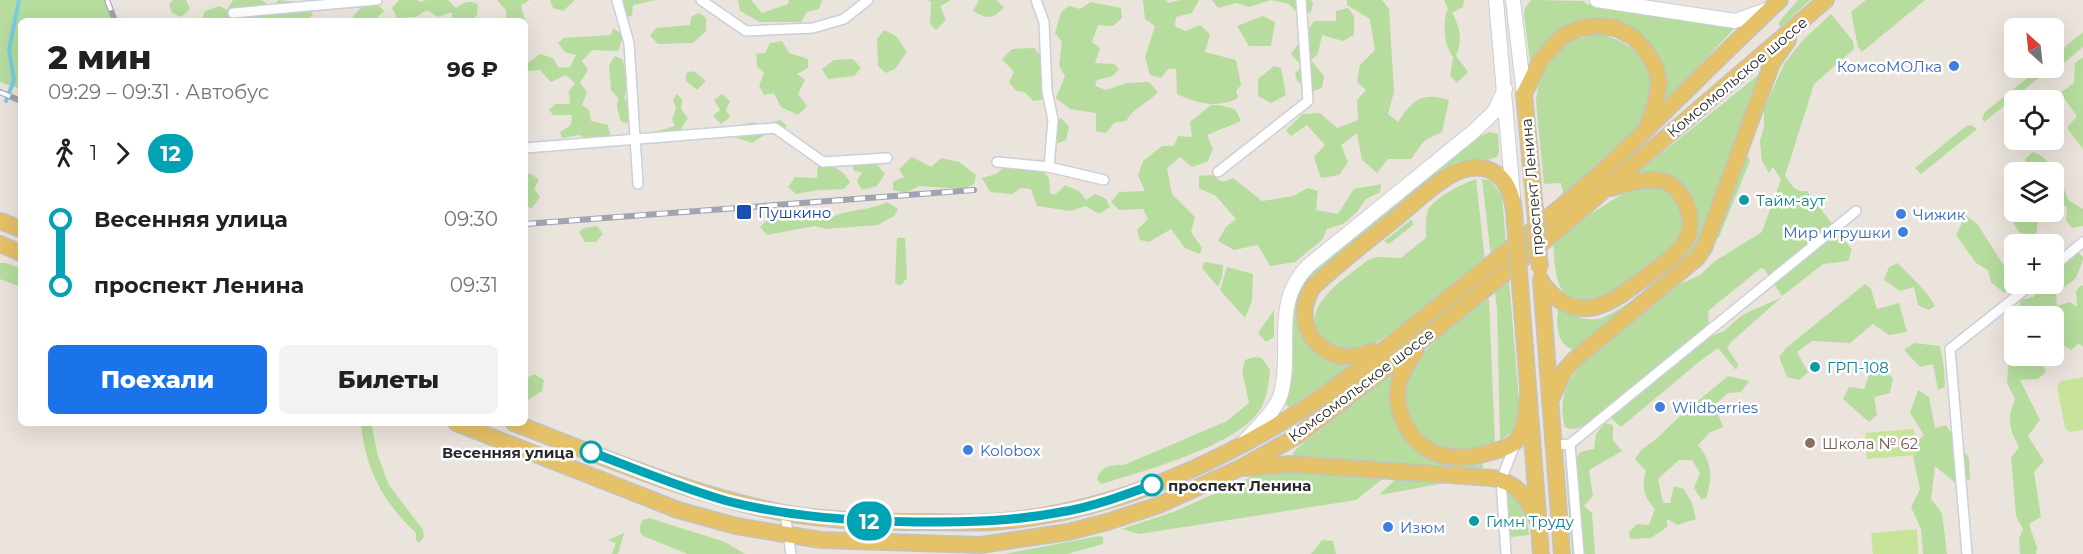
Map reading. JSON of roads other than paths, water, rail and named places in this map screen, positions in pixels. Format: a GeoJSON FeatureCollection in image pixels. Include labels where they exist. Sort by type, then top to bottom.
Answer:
{"type":"FeatureCollection","features":[{"type":"Feature","properties":{"kind":"main road","name":"проспект Ленина"},"geometry":{"type":"LineString","coordinates":[[1496,0],[1541,554]]}},
{"type":"Feature","properties":{"kind":"main road","name":"проспект Ленина"},"geometry":{"type":"LineString","coordinates":[[1513,0],[1534,198],[1562,554]]}},
{"type":"Feature","properties":{"kind":"main road"},"geometry":{"type":"LineString","coordinates":[[1598,0],[1735,21],[1775,4]]}},
{"type":"Feature","properties":{"kind":"main road","name":"Комсомольское шоссе"},"geometry":{"type":"LineString","coordinates":[[464,426],[678,510],[736,526],[787,535],[821,540],[981,545],[1068,532],[1107,522],[1159,505],[1240,468],[1297,436],[1425,338],[1606,189],[1826,0]]}},
{"type":"Feature","properties":{"kind":"main road","name":"Комсомольское шоссе"},"geometry":{"type":"LineString","coordinates":[[522,426],[689,489],[728,501],[824,519],[876,522],[1005,521],[1063,512],[1102,502],[1156,483],[1243,444],[1308,405],[1401,336],[1605,168],[1775,4]]}},
{"type":"Feature","properties":{"kind":"main road"},"geometry":{"type":"LineString","coordinates":[[1524,94],[1542,58],[1563,36],[1581,28],[1598,26],[1616,28],[1633,37],[1646,51],[1656,68],[1659,82],[1656,101],[1647,127]]}},
{"type":"Feature","properties":{"kind":"main road"},"geometry":{"type":"LineString","coordinates":[[1550,401],[1565,370],[1574,360],[1701,253],[1772,63],[1796,27]]}},
{"type":"Feature","properties":{"kind":"main road"},"geometry":{"type":"LineString","coordinates":[[1243,444],[1275,406],[1282,391],[1286,305],[1298,277],[1308,266],[1473,132],[1495,111],[1505,89]]}},
{"type":"Feature","properties":{"kind":"main road"},"geometry":{"type":"LineString","coordinates":[[1401,336],[1361,357],[1337,356],[1326,351],[1316,341],[1308,328],[1305,304],[1312,288],[1327,274],[1450,175],[1465,170],[1489,169],[1500,175],[1512,196]]}},
{"type":"Feature","properties":{"kind":"main road"},"geometry":{"type":"LineString","coordinates":[[1540,275],[1549,292],[1568,304],[1586,309],[1604,306],[1618,298],[1678,253],[1688,236],[1691,220],[1685,201],[1674,188],[1660,180],[1640,180],[1606,189]]}},
{"type":"Feature","properties":{"kind":"main road"},"geometry":{"type":"LineString","coordinates":[[0,221],[18,228]]}},
{"type":"Feature","properties":{"kind":"main road"},"geometry":{"type":"LineString","coordinates":[[0,244],[18,252]]}},
{"type":"Feature","properties":{"kind":"main road"},"geometry":{"type":"LineString","coordinates":[[1425,338],[1403,369],[1398,388],[1400,412],[1407,429],[1429,452],[1444,457],[1465,458],[1498,450],[1516,441],[1522,430],[1528,395]]}},
{"type":"Feature","properties":{"kind":"main road"},"geometry":{"type":"LineString","coordinates":[[1240,468],[1290,464],[1501,480],[1513,485],[1526,495],[1538,521]]}},
{"type":"Feature","properties":{"kind":"street"},"geometry":{"type":"LineString","coordinates":[[233,13],[377,0]]}},
{"type":"Feature","properties":{"kind":"street"},"geometry":{"type":"LineString","coordinates":[[617,0],[629,43],[638,184]]}},
{"type":"Feature","properties":{"kind":"street"},"geometry":{"type":"LineString","coordinates":[[701,0],[746,31],[813,28],[844,19],[868,0]]}},
{"type":"Feature","properties":{"kind":"street"},"geometry":{"type":"LineString","coordinates":[[1036,0],[1044,22],[1047,90],[1053,120],[1049,167]]}},
{"type":"Feature","properties":{"kind":"street"},"geometry":{"type":"LineString","coordinates":[[1218,172],[1308,101],[1301,0]]}},
{"type":"Feature","properties":{"kind":"street"},"geometry":{"type":"LineString","coordinates":[[528,148],[775,128],[823,162],[887,158]]}},
{"type":"Feature","properties":{"kind":"street"},"geometry":{"type":"LineString","coordinates":[[997,162],[1049,167],[1104,180]]}},
{"type":"Feature","properties":{"kind":"street"},"geometry":{"type":"LineString","coordinates":[[1553,445],[1570,444],[1856,211]]}},
{"type":"Feature","properties":{"kind":"street"},"geometry":{"type":"LineString","coordinates":[[2064,258],[2083,242]]}},
{"type":"Feature","properties":{"kind":"street"},"geometry":{"type":"LineString","coordinates":[[1967,554],[1950,349],[2019,294]]}},
{"type":"Feature","properties":{"kind":"street"},"geometry":{"type":"LineString","coordinates":[[1506,554],[1501,480],[1516,441]]}},
{"type":"Feature","properties":{"kind":"street"},"geometry":{"type":"LineString","coordinates":[[1570,444],[1579,554]]}},
{"type":"Feature","properties":{"kind":"street"},"geometry":{"type":"LineString","coordinates":[[785,513],[791,554]]}},
{"type":"Feature","properties":{"kind":"waterway"},"geometry":{"type":"LineString","coordinates":[[6,101],[14,80],[9,50],[19,0]]}},
{"type":"Feature","properties":{"kind":"railway"},"geometry":{"type":"LineString","coordinates":[[107,0],[114,18]]}},
{"type":"Feature","properties":{"kind":"railway"},"geometry":{"type":"LineString","coordinates":[[0,92],[18,100]]}},
{"type":"Feature","properties":{"kind":"railway"},"geometry":{"type":"LineString","coordinates":[[528,224],[974,190]]}},
{"type":"Feature","properties":{"kind":"place","name":"КомсоМОЛка"},"geometry":{"type":"Point","coordinates":[1954,66]}},
{"type":"Feature","properties":{"kind":"place","name":"Тайм-аут"},"geometry":{"type":"Point","coordinates":[1744,200]}},
{"type":"Feature","properties":{"kind":"place","name":"Пушкино"},"geometry":{"type":"Point","coordinates":[744,212]}},
{"type":"Feature","properties":{"kind":"place","name":"Чижик"},"geometry":{"type":"Point","coordinates":[1901,214]}},
{"type":"Feature","properties":{"kind":"place","name":"Мир игрушки"},"geometry":{"type":"Point","coordinates":[1903,232]}},
{"type":"Feature","properties":{"kind":"place","name":"ГРП-108"},"geometry":{"type":"Point","coordinates":[1815,367]}},
{"type":"Feature","properties":{"kind":"place","name":"Wildberries"},"geometry":{"type":"Point","coordinates":[1660,407]}},
{"type":"Feature","properties":{"kind":"place","name":"Школа № 62"},"geometry":{"type":"Point","coordinates":[1810,443]}},
{"type":"Feature","properties":{"kind":"place","name":"Kolobox"},"geometry":{"type":"Point","coordinates":[968,450]}},
{"type":"Feature","properties":{"kind":"place","name":"Весенняя улица"},"geometry":{"type":"Point","coordinates":[591,452]}},
{"type":"Feature","properties":{"kind":"place","name":"проспект Ленина"},"geometry":{"type":"Point","coordinates":[1152,485]}},
{"type":"Feature","properties":{"kind":"place","name":"Гимн Труду"},"geometry":{"type":"Point","coordinates":[1474,521]}},
{"type":"Feature","properties":{"kind":"place","name":"Изюм"},"geometry":{"type":"Point","coordinates":[1388,527]}}]}
